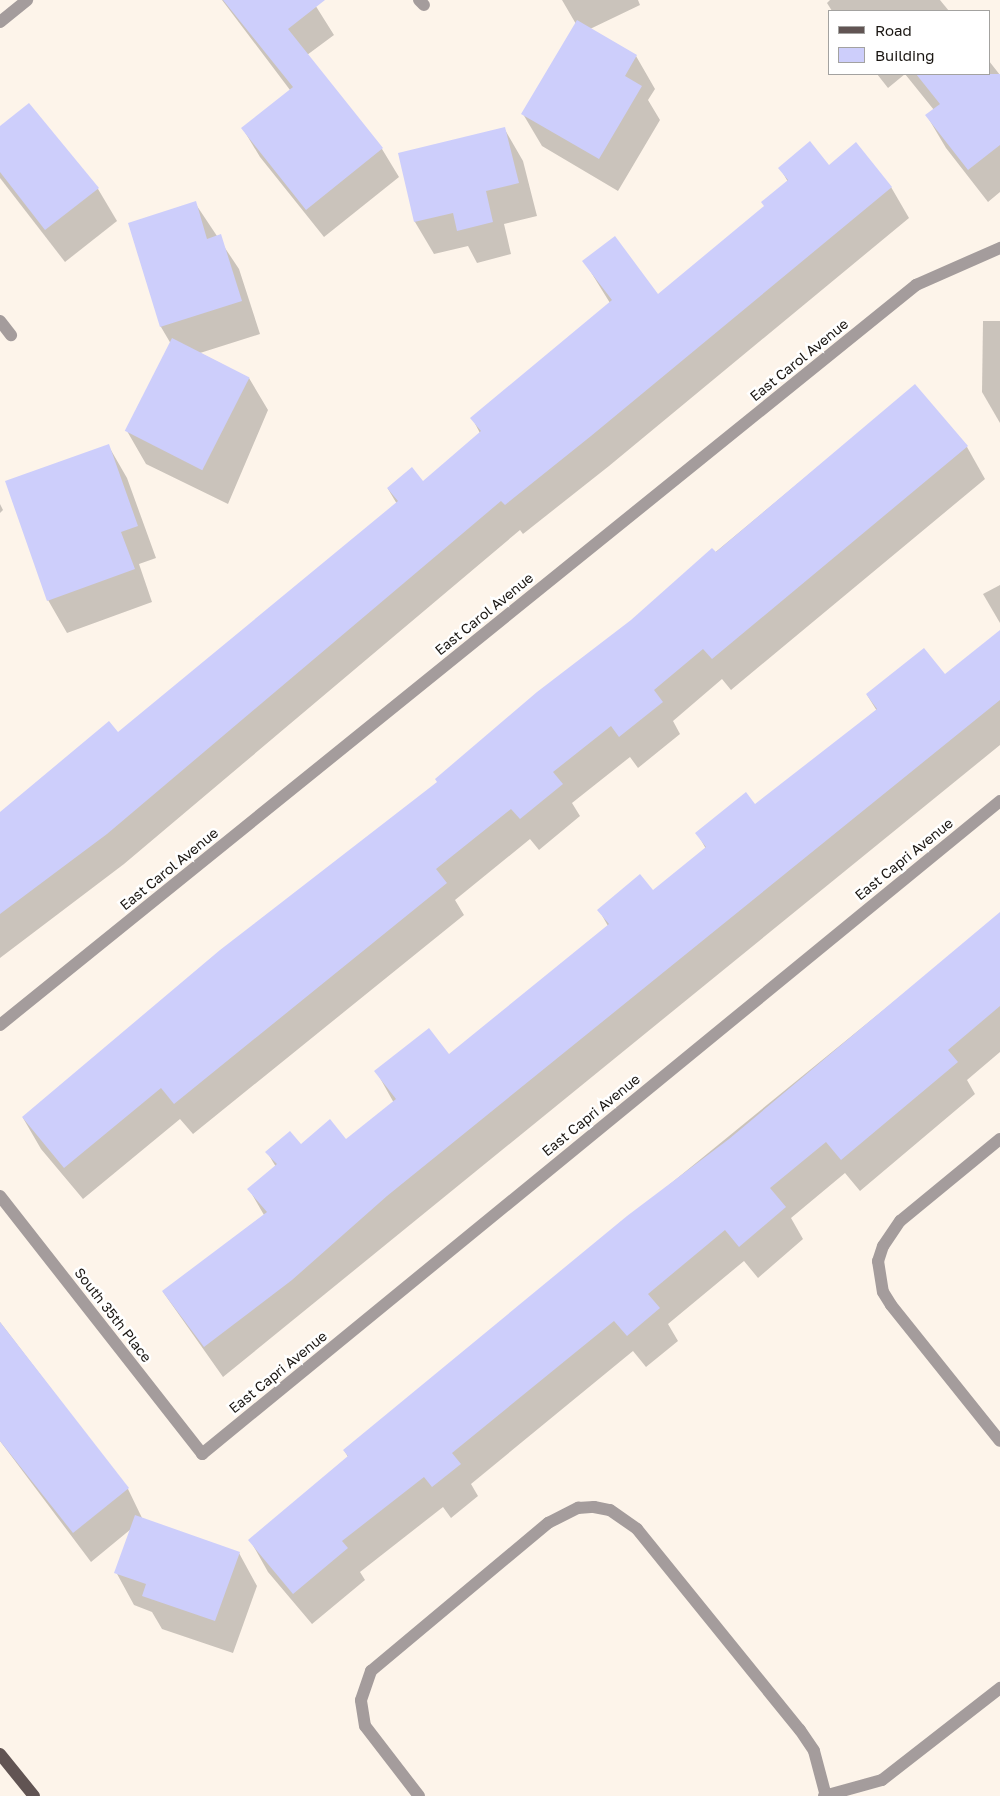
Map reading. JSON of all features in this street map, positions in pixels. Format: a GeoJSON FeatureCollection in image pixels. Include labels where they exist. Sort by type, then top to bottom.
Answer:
{"type":"FeatureCollection","features":[{"type":"Feature","properties":{"kind":"main road"},"geometry":{"type":"LineString","coordinates":[[0,1754],[34,1796]]}},
{"type":"Feature","properties":{"kind":"street"},"geometry":{"type":"LineString","coordinates":[[0,22],[27,0]]}},
{"type":"Feature","properties":{"kind":"street","name":"East Carol Avenue"},"geometry":{"type":"LineString","coordinates":[[0,1025],[916,284],[1000,248]]}},
{"type":"Feature","properties":{"kind":"street"},"geometry":{"type":"LineString","coordinates":[[0,321],[11,335]]}},
{"type":"Feature","properties":{"kind":"street","name":"East Capri Avenue"},"geometry":{"type":"LineString","coordinates":[[202,1454],[1000,801]]}},
{"type":"Feature","properties":{"kind":"street"},"geometry":{"type":"LineString","coordinates":[[1000,1138],[900,1221],[882,1246],[878,1261],[883,1292],[891,1305],[1000,1441]]}},
{"type":"Feature","properties":{"kind":"street","name":"South 35th Place"},"geometry":{"type":"LineString","coordinates":[[0,1196],[202,1454]]}},
{"type":"Feature","properties":{"kind":"street"},"geometry":{"type":"LineString","coordinates":[[419,1796],[365,1726],[361,1700],[371,1671],[548,1523],[578,1508],[594,1507],[610,1510],[638,1529],[800,1730],[814,1751],[825,1796],[882,1780],[904,1767],[1000,1688]]}},
{"type":"Feature","properties":{"kind":"building"},"geometry":{"type":"Polygon","coordinates":[[[223,0],[325,0],[288,29],[383,148],[306,210],[241,128],[293,87],[223,0]]]}},
{"type":"Feature","properties":{"kind":"building"},"geometry":{"type":"Polygon","coordinates":[[[577,20],[637,55],[625,76],[642,86],[599,159],[521,114],[577,20]]]}},
{"type":"Feature","properties":{"kind":"building"},"geometry":{"type":"Polygon","coordinates":[[[1000,74],[1000,145],[968,170],[925,115],[940,104],[917,75],[1000,74]]]}},
{"type":"Feature","properties":{"kind":"building"},"geometry":{"type":"Polygon","coordinates":[[[29,103],[99,188],[45,230],[0,172],[0,126],[29,103]]]}},
{"type":"Feature","properties":{"kind":"building"},"geometry":{"type":"Polygon","coordinates":[[[505,127],[519,183],[486,191],[493,222],[457,231],[453,213],[414,222],[398,153],[505,127]]]}},
{"type":"Feature","properties":{"kind":"building"},"geometry":{"type":"Polygon","coordinates":[[[810,141],[829,165],[856,142],[892,187],[591,436],[505,505],[501,501],[107,834],[0,914],[0,812],[109,721],[118,732],[398,501],[387,488],[412,467],[423,481],[481,431],[470,418],[612,300],[582,261],[615,236],[658,294],[764,206],[761,202],[788,180],[778,168],[810,141]]]}},
{"type":"Feature","properties":{"kind":"building"},"geometry":{"type":"Polygon","coordinates":[[[196,201],[207,239],[221,234],[242,301],[160,327],[128,223],[196,201]]]}},
{"type":"Feature","properties":{"kind":"building"},"geometry":{"type":"Polygon","coordinates":[[[172,338],[250,377],[202,470],[125,431],[172,338]]]}},
{"type":"Feature","properties":{"kind":"building"},"geometry":{"type":"Polygon","coordinates":[[[915,384],[968,446],[712,659],[703,649],[654,690],[663,702],[619,737],[611,726],[553,772],[563,784],[520,819],[511,809],[436,869],[447,883],[174,1104],[161,1088],[64,1168],[22,1117],[220,950],[437,782],[435,779],[537,692],[631,620],[712,548],[716,552],[915,384]]]}},
{"type":"Feature","properties":{"kind":"building"},"geometry":{"type":"Polygon","coordinates":[[[109,444],[138,526],[121,532],[135,569],[47,601],[5,481],[109,444]]]}},
{"type":"Feature","properties":{"kind":"building"},"geometry":{"type":"Polygon","coordinates":[[[1000,630],[1000,700],[387,1196],[292,1280],[204,1347],[162,1291],[267,1212],[247,1189],[277,1164],[265,1152],[290,1131],[301,1144],[330,1119],[346,1139],[396,1099],[374,1071],[429,1028],[449,1054],[609,924],[597,910],[640,874],[653,890],[706,847],[695,833],[746,792],[755,804],[877,709],[866,694],[924,648],[945,674],[1000,630]]]}},
{"type":"Feature","properties":{"kind":"building"},"geometry":{"type":"Polygon","coordinates":[[[1000,912],[1000,1006],[948,1050],[958,1062],[841,1160],[826,1142],[770,1188],[786,1207],[739,1247],[725,1230],[648,1294],[660,1308],[627,1336],[614,1321],[452,1453],[461,1464],[432,1487],[424,1477],[342,1541],[348,1548],[293,1594],[248,1540],[348,1456],[343,1450],[627,1216],[729,1139],[1000,912]]]}},
{"type":"Feature","properties":{"kind":"building"},"geometry":{"type":"Polygon","coordinates":[[[0,1322],[129,1488],[73,1533],[0,1441],[0,1322]]]}},
{"type":"Feature","properties":{"kind":"building"},"geometry":{"type":"Polygon","coordinates":[[[135,1515],[240,1552],[215,1621],[142,1596],[146,1584],[114,1573],[135,1515]]]}}]}
